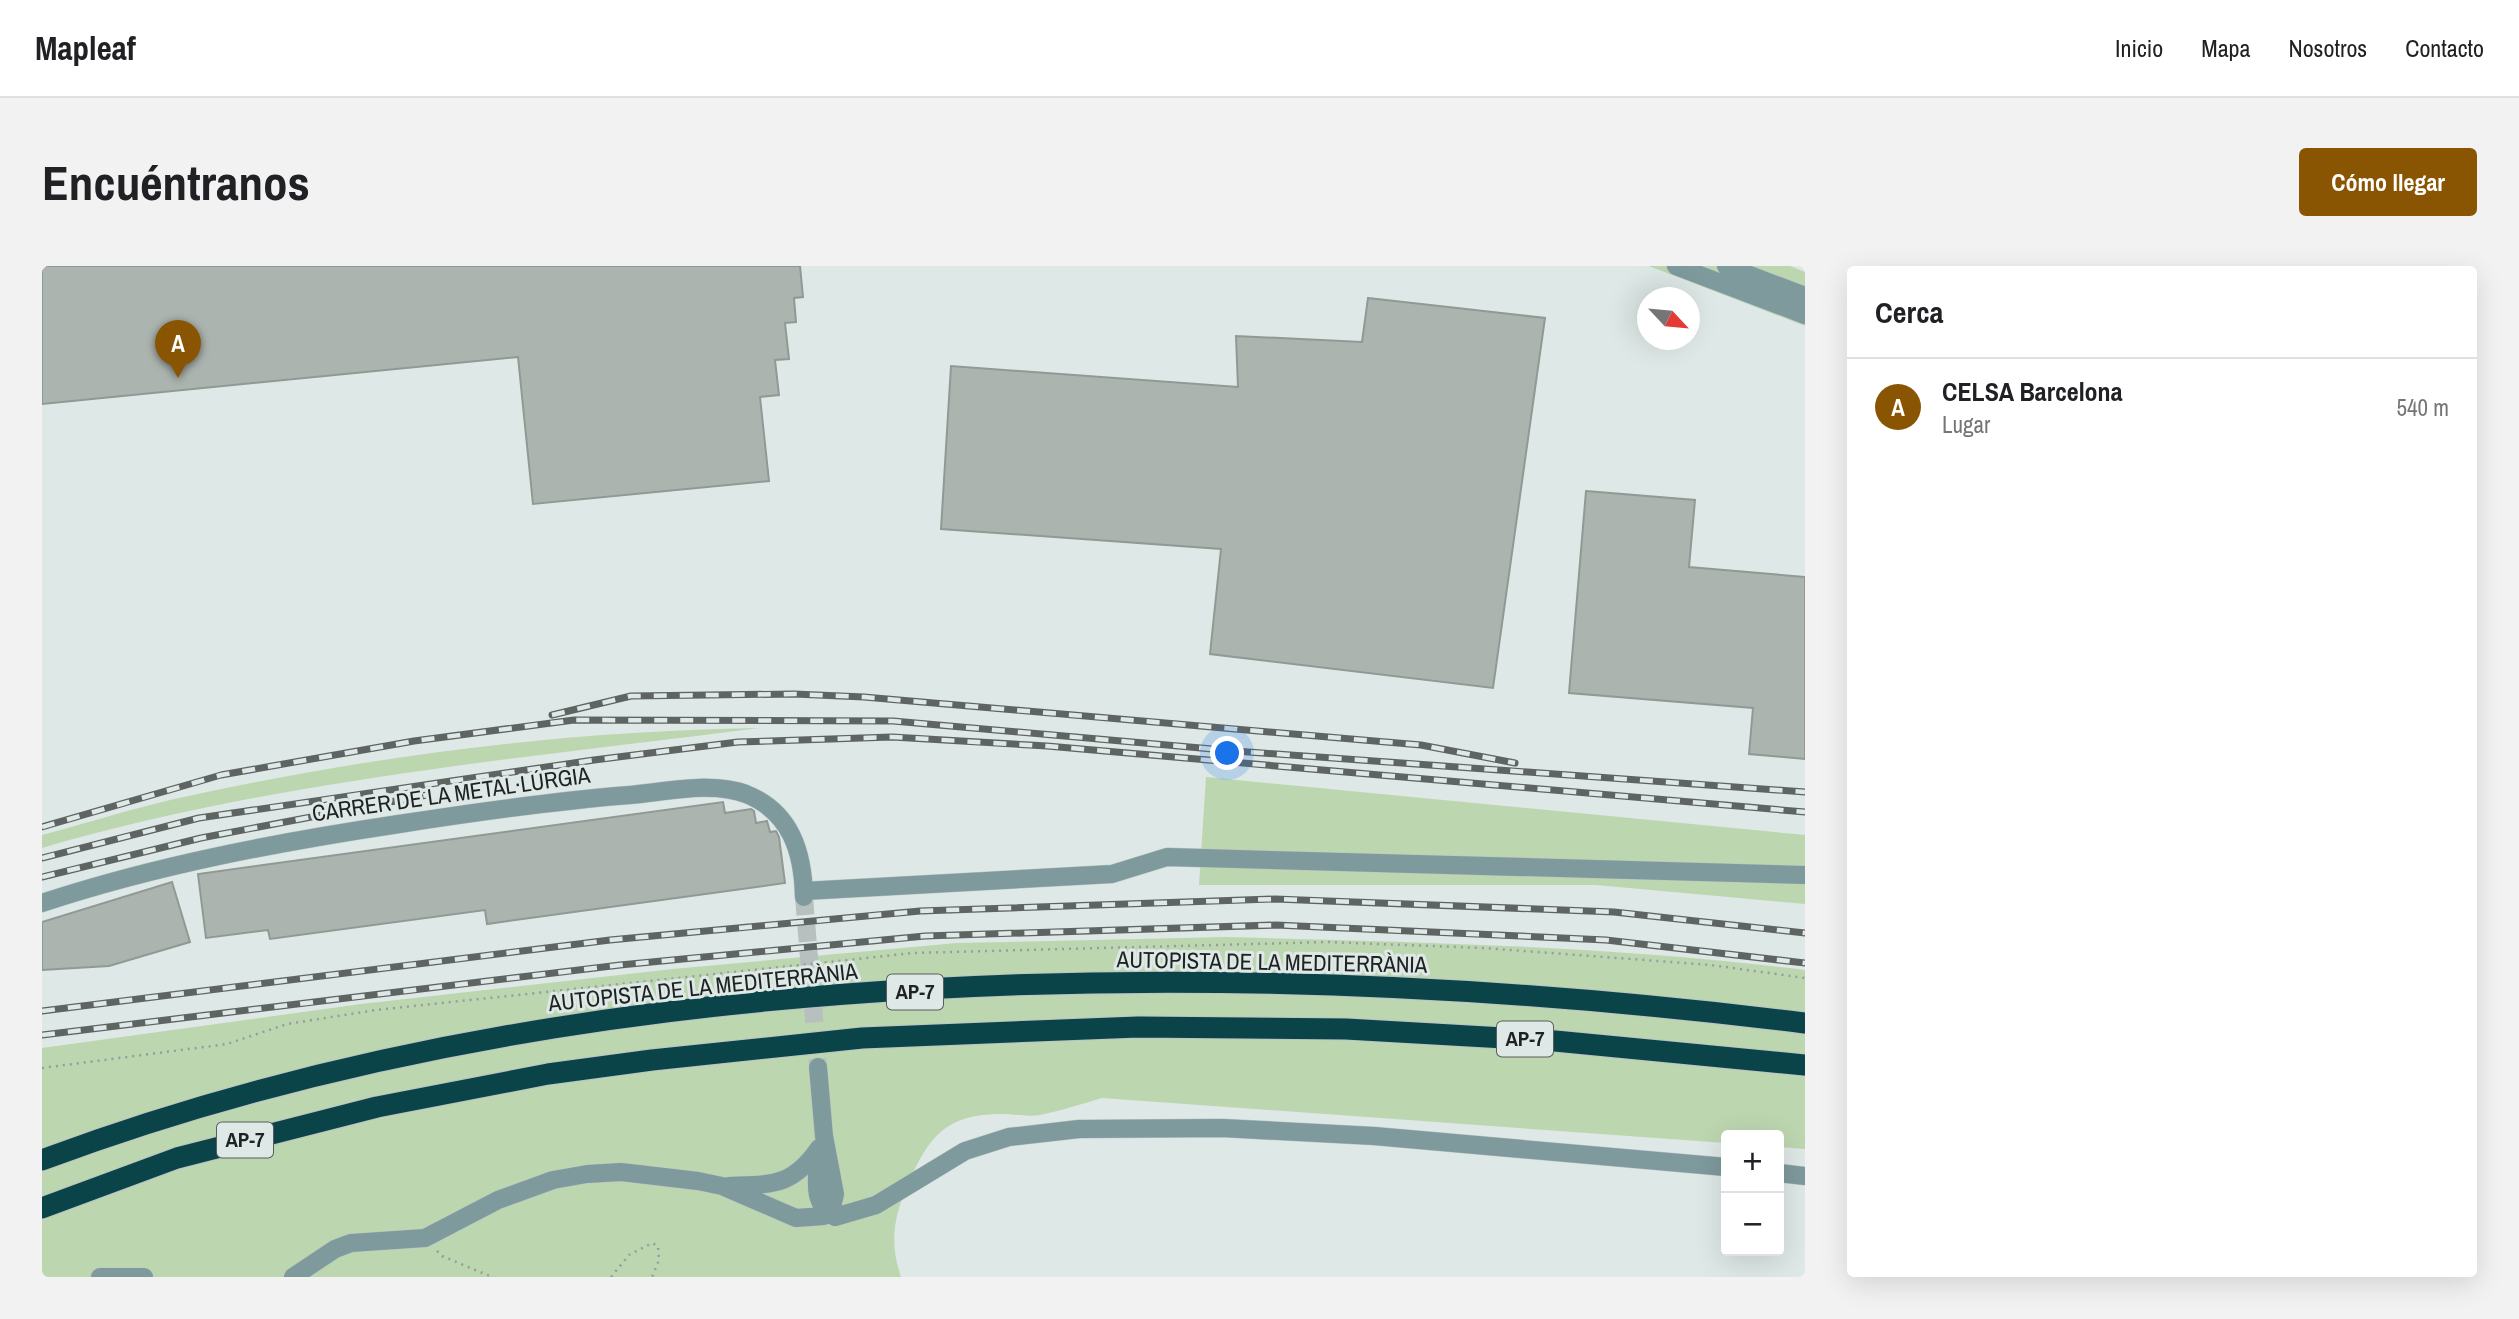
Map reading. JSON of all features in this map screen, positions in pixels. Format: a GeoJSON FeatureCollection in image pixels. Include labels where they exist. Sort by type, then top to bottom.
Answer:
{"type":"FeatureCollection","features":[{"type":"Feature","properties":{"kind":"highway","name":"AUTOPISTA DE LA MEDITERRÀNIA"},"geometry":{"type":"LineString","coordinates":[[42,1160],[213,1104],[407,1056],[575,1026],[797,1000],[1059,986],[1320,987],[1516,995],[1805,1023]]}},
{"type":"Feature","properties":{"kind":"highway","name":"AP-7"},"geometry":{"type":"LineString","coordinates":[[42,1208],[177,1158],[377,1107],[548,1074],[744,1049],[848,1039],[1138,1027],[1256,1027],[1453,1034],[1805,1065]]}},
{"type":"Feature","properties":{"kind":"street"},"geometry":{"type":"LineString","coordinates":[[1676,266],[1805,314]]}},
{"type":"Feature","properties":{"kind":"street"},"geometry":{"type":"LineString","coordinates":[[1726,266],[1805,296]]}},
{"type":"Feature","properties":{"kind":"street","name":"CARRER DE LA METAL·LÚRGIA"},"geometry":{"type":"LineString","coordinates":[[42,903],[180,865],[318,836],[570,799],[713,788],[744,793],[759,800],[785,822],[795,837],[800,853],[804,894],[1112,874],[1167,857],[1805,875]]}},
{"type":"Feature","properties":{"kind":"street"},"geometry":{"type":"LineString","coordinates":[[722,1186],[796,1218],[815,1219],[827,1213],[835,1194],[821,1142],[818,1067]]}},
{"type":"Feature","properties":{"kind":"street"},"geometry":{"type":"LineString","coordinates":[[827,1213],[835,1217],[876,1205],[965,1151],[1009,1137],[1079,1129],[1222,1128],[1374,1136],[1721,1167]]}},
{"type":"Feature","properties":{"kind":"street"},"geometry":{"type":"LineString","coordinates":[[293,1277],[325,1254],[351,1243],[425,1238],[499,1200],[553,1180],[621,1172],[722,1186],[783,1182],[806,1167],[821,1142]]}},
{"type":"Feature","properties":{"kind":"street"},"geometry":{"type":"LineString","coordinates":[[1784,1174],[1805,1176]]}},
{"type":"Feature","properties":{"kind":"street"},"geometry":{"type":"LineString","coordinates":[[100,1277],[144,1277]]}},
{"type":"Feature","properties":{"kind":"path"},"geometry":{"type":"LineString","coordinates":[[425,1238],[442,1256],[492,1277]]}},
{"type":"Feature","properties":{"kind":"path"},"geometry":{"type":"LineString","coordinates":[[611,1277],[629,1255],[652,1243],[658,1246],[659,1260],[652,1277]]}},
{"type":"Feature","properties":{"kind":"green space"},"geometry":{"type":"Polygon","coordinates":[[[1649,266],[1790,266],[1805,272],[1805,326],[1649,266]]]}},
{"type":"Feature","properties":{"kind":"green space"},"geometry":{"type":"Polygon","coordinates":[[[759,728],[308,788],[130,825],[42,848],[42,835],[170,800],[315,771],[537,741],[611,734],[759,728]]]}},
{"type":"Feature","properties":{"kind":"green space"},"geometry":{"type":"Polygon","coordinates":[[[1206,777],[1805,835],[1805,904],[1596,885],[1199,885],[1206,777]]]}},
{"type":"Feature","properties":{"kind":"green space"},"geometry":{"type":"Polygon","coordinates":[[[1226,937],[1444,943],[1661,955],[1805,970],[1805,1149],[1784,1147],[1784,1130],[1721,1130],[1721,1143],[1102,1098],[1040,1115],[1002,1114],[967,1118],[942,1131],[932,1141],[916,1167],[899,1207],[894,1241],[901,1277],[42,1277],[42,1048],[361,1004],[673,969],[957,943],[1226,937]]]}},
{"type":"Feature","properties":{"kind":"building"},"geometry":{"type":"Polygon","coordinates":[[[42,266],[800,266],[803,297],[794,298],[796,322],[785,323],[789,359],[775,360],[779,395],[760,397],[769,481],[533,504],[518,357],[42,404],[42,266]]]}},
{"type":"Feature","properties":{"kind":"building"},"geometry":{"type":"Polygon","coordinates":[[[1368,298],[1545,318],[1493,688],[1210,654],[1221,549],[941,529],[951,366],[1238,387],[1236,336],[1362,342],[1368,298]]]}},
{"type":"Feature","properties":{"kind":"building"},"geometry":{"type":"Polygon","coordinates":[[[1586,491],[1695,500],[1689,567],[1805,577],[1805,759],[1749,754],[1753,708],[1569,693],[1586,491]]]}},
{"type":"Feature","properties":{"kind":"building"},"geometry":{"type":"Polygon","coordinates":[[[723,802],[725,813],[751,809],[754,811],[756,823],[767,821],[770,832],[776,831],[785,883],[487,924],[485,910],[270,939],[268,930],[206,938],[198,874],[723,802]]]}},
{"type":"Feature","properties":{"kind":"building"},"geometry":{"type":"Polygon","coordinates":[[[172,882],[190,942],[109,966],[42,970],[42,922],[172,882]]]}},
{"type":"Feature","properties":{"kind":"tunnel"},"geometry":{"type":"LineString","coordinates":[[804,897],[818,1067]]}},
{"type":"Feature","properties":{"kind":"railway"},"geometry":{"type":"LineString","coordinates":[[552,715],[631,696],[794,694],[864,697],[1421,745],[1515,763]]}},
{"type":"Feature","properties":{"kind":"railway"},"geometry":{"type":"LineString","coordinates":[[42,827],[221,775],[414,741],[574,720],[893,721],[1235,751],[1805,792]]}},
{"type":"Feature","properties":{"kind":"railway"},"geometry":{"type":"LineString","coordinates":[[42,858],[199,818],[594,760],[738,742],[892,737],[1047,746],[1805,812]]}},
{"type":"Feature","properties":{"kind":"railway"},"geometry":{"type":"LineString","coordinates":[[42,877],[201,838],[427,795]]}},
{"type":"Feature","properties":{"kind":"railway"},"geometry":{"type":"LineString","coordinates":[[42,1011],[610,940],[920,911],[1275,899],[1614,912],[1805,933]]}},
{"type":"Feature","properties":{"kind":"railway"},"geometry":{"type":"LineString","coordinates":[[42,1035],[620,965],[925,936],[1276,925],[1606,940],[1805,963]]}},
{"type":"Feature","properties":{"kind":"place","name":"CELSA Barcelona"},"geometry":{"type":"Point","coordinates":[178,378]}}]}
